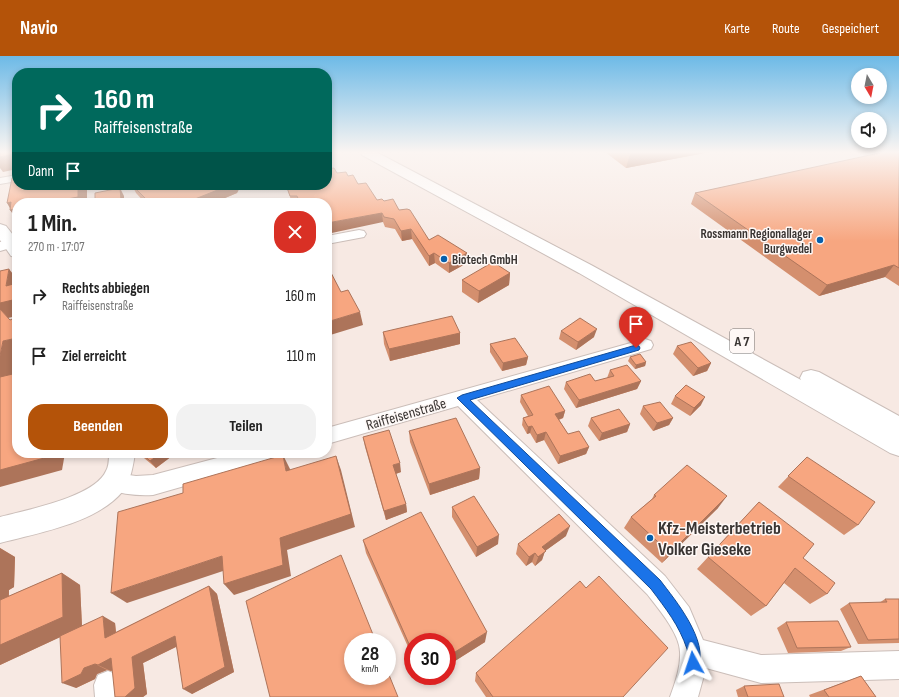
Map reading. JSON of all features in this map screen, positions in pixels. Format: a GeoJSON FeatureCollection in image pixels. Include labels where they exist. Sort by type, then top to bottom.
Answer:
{"type":"FeatureCollection","features":[{"type":"Feature","properties":{"kind":"main road","name":"A 7"},"geometry":{"type":"LineString","coordinates":[[423,182],[585,269],[899,446]]}},
{"type":"Feature","properties":{"kind":"main road","name":"A 7"},"geometry":{"type":"LineString","coordinates":[[445,182],[652,292],[899,427]]}},
{"type":"Feature","properties":{"kind":"main road"},"geometry":{"type":"LineString","coordinates":[[0,229],[9,248]]}},
{"type":"Feature","properties":{"kind":"main road"},"geometry":{"type":"LineString","coordinates":[[0,530],[77,508],[101,496],[114,482],[121,467],[122,458]]}},
{"type":"Feature","properties":{"kind":"street"},"geometry":{"type":"LineString","coordinates":[[332,239],[359,234]]}},
{"type":"Feature","properties":{"kind":"street","name":"Raiffeisenstraße"},"geometry":{"type":"LineString","coordinates":[[332,435],[645,345]]}},
{"type":"Feature","properties":{"kind":"street"},"geometry":{"type":"LineString","coordinates":[[462,398],[656,585],[680,616],[694,651],[691,675],[684,697]]}},
{"type":"Feature","properties":{"kind":"street"},"geometry":{"type":"LineString","coordinates":[[114,482],[136,486],[153,485],[250,458]]}},
{"type":"Feature","properties":{"kind":"street"},"geometry":{"type":"LineString","coordinates":[[694,651],[761,670],[899,666]]}},
{"type":"Feature","properties":{"kind":"building"},"geometry":{"type":"Polygon","coordinates":[[[11,182],[12,190],[78,190],[78,197],[73,198],[12,198],[12,210],[10,210],[11,202],[7,203],[11,182]]]}},
{"type":"Feature","properties":{"kind":"building"},"geometry":{"type":"Polygon","coordinates":[[[332,182],[357,182],[358,184],[366,183],[377,200],[382,199],[384,201],[393,199],[399,210],[410,210],[429,240],[438,235],[467,253],[449,263],[434,253],[429,256],[411,229],[401,231],[394,219],[384,217],[382,213],[332,222],[332,198],[298,198],[297,196],[290,196],[288,190],[332,190],[332,182]]]}},
{"type":"Feature","properties":{"kind":"building","name":"Rossmann Regionallager Burgwedel"},"geometry":{"type":"Polygon","coordinates":[[[746,182],[899,182],[899,268],[894,265],[827,285],[695,193],[746,182]]]}},
{"type":"Feature","properties":{"kind":"building"},"geometry":{"type":"Polygon","coordinates":[[[110,190],[120,190],[121,198],[95,198],[95,193],[110,190]]]}},
{"type":"Feature","properties":{"kind":"building"},"geometry":{"type":"Polygon","coordinates":[[[137,190],[218,190],[198,198],[145,198],[137,190]]]}},
{"type":"Feature","properties":{"kind":"building"},"geometry":{"type":"Polygon","coordinates":[[[493,262],[510,273],[479,291],[462,280],[493,262]]]}},
{"type":"Feature","properties":{"kind":"building"},"geometry":{"type":"Polygon","coordinates":[[[9,269],[6,286],[12,284],[12,300],[0,303],[0,271],[9,269]]]}},
{"type":"Feature","properties":{"kind":"building"},"geometry":{"type":"Polygon","coordinates":[[[332,275],[341,292],[348,290],[360,312],[332,320],[332,275]]]}},
{"type":"Feature","properties":{"kind":"building"},"geometry":{"type":"Polygon","coordinates":[[[0,309],[10,320],[12,319],[12,339],[3,341],[0,356],[0,309]]]}},
{"type":"Feature","properties":{"kind":"building"},"geometry":{"type":"Polygon","coordinates":[[[452,316],[460,333],[389,349],[383,332],[452,316]]]}},
{"type":"Feature","properties":{"kind":"building"},"geometry":{"type":"Polygon","coordinates":[[[580,318],[597,329],[578,342],[561,331],[580,318]]]}},
{"type":"Feature","properties":{"kind":"building"},"geometry":{"type":"Polygon","coordinates":[[[515,338],[528,357],[503,363],[490,344],[515,338]]]}},
{"type":"Feature","properties":{"kind":"building"},"geometry":{"type":"Polygon","coordinates":[[[691,342],[711,363],[698,368],[677,346],[691,342]]]}},
{"type":"Feature","properties":{"kind":"building"},"geometry":{"type":"Polygon","coordinates":[[[640,354],[646,362],[636,365],[630,357],[640,354]]]}},
{"type":"Feature","properties":{"kind":"building"},"geometry":{"type":"Polygon","coordinates":[[[627,365],[641,381],[579,400],[566,382],[590,374],[595,381],[614,376],[610,370],[627,365]]]}},
{"type":"Feature","properties":{"kind":"building"},"geometry":{"type":"Polygon","coordinates":[[[12,374],[12,458],[44,458],[0,470],[0,377],[12,374]]]}},
{"type":"Feature","properties":{"kind":"building"},"geometry":{"type":"Polygon","coordinates":[[[686,385],[705,397],[694,408],[675,396],[686,385]]]}},
{"type":"Feature","properties":{"kind":"building"},"geometry":{"type":"Polygon","coordinates":[[[549,386],[565,411],[555,414],[568,434],[579,431],[589,447],[560,456],[546,432],[537,435],[532,426],[528,427],[523,418],[533,415],[521,395],[549,386]]]}},
{"type":"Feature","properties":{"kind":"building"},"geometry":{"type":"Polygon","coordinates":[[[660,402],[673,418],[657,423],[643,406],[660,402]]]}},
{"type":"Feature","properties":{"kind":"building"},"geometry":{"type":"Polygon","coordinates":[[[619,409],[630,424],[602,433],[591,418],[619,409]]]}},
{"type":"Feature","properties":{"kind":"building"},"geometry":{"type":"Polygon","coordinates":[[[456,418],[480,468],[429,484],[409,431],[456,418]]]}},
{"type":"Feature","properties":{"kind":"building"},"geometry":{"type":"Polygon","coordinates":[[[389,430],[400,463],[393,465],[406,504],[384,511],[363,437],[389,430]]]}},
{"type":"Feature","properties":{"kind":"building"},"geometry":{"type":"Polygon","coordinates":[[[336,456],[351,514],[280,538],[283,565],[224,584],[222,556],[111,593],[118,512],[183,493],[183,484],[273,458],[284,458],[286,471],[336,456]]]}},
{"type":"Feature","properties":{"kind":"building"},"geometry":{"type":"Polygon","coordinates":[[[807,457],[875,502],[858,525],[788,476],[807,457]]]}},
{"type":"Feature","properties":{"kind":"building"},"geometry":{"type":"Polygon","coordinates":[[[147,458],[154,458],[150,461],[147,458]]]}},
{"type":"Feature","properties":{"kind":"building"},"geometry":{"type":"Polygon","coordinates":[[[687,465],[727,496],[670,553],[631,517],[656,496],[654,495],[687,465]]]}},
{"type":"Feature","properties":{"kind":"building"},"geometry":{"type":"Polygon","coordinates":[[[474,496],[499,535],[477,547],[452,507],[474,496]]]}},
{"type":"Feature","properties":{"kind":"building"},"geometry":{"type":"Polygon","coordinates":[[[759,502],[814,544],[803,558],[835,583],[827,594],[795,568],[766,606],[708,557],[759,502]]]}},
{"type":"Feature","properties":{"kind":"building"},"geometry":{"type":"Polygon","coordinates":[[[421,512],[487,632],[456,651],[456,633],[404,633],[363,540],[421,512]]]}},
{"type":"Feature","properties":{"kind":"building"},"geometry":{"type":"Polygon","coordinates":[[[559,514],[570,526],[542,547],[546,551],[538,557],[535,553],[529,557],[518,544],[559,514]]]}},
{"type":"Feature","properties":{"kind":"building"},"geometry":{"type":"Polygon","coordinates":[[[341,555],[372,633],[344,633],[344,685],[393,685],[398,697],[270,697],[246,601],[341,555]]]}},
{"type":"Feature","properties":{"kind":"building"},"geometry":{"type":"Polygon","coordinates":[[[62,573],[63,617],[0,645],[0,600],[62,573]]]}},
{"type":"Feature","properties":{"kind":"building"},"geometry":{"type":"Polygon","coordinates":[[[599,576],[668,648],[623,697],[493,697],[476,673],[580,581],[586,588],[599,576]]]}},
{"type":"Feature","properties":{"kind":"building"},"geometry":{"type":"Polygon","coordinates":[[[209,586],[225,667],[183,689],[175,636],[132,657],[135,688],[125,697],[115,697],[111,658],[98,665],[95,664],[84,668],[81,674],[62,683],[60,636],[103,616],[105,638],[209,586]]]}},
{"type":"Feature","properties":{"kind":"building"},"geometry":{"type":"Polygon","coordinates":[[[885,599],[899,599],[899,639],[868,640],[849,603],[887,602],[885,599]]]}},
{"type":"Feature","properties":{"kind":"building"},"geometry":{"type":"Polygon","coordinates":[[[838,621],[851,647],[797,648],[786,622],[838,621]]]}},
{"type":"Feature","properties":{"kind":"building"},"geometry":{"type":"Polygon","coordinates":[[[861,676],[876,697],[829,697],[824,690],[861,676]]]}},
{"type":"Feature","properties":{"kind":"building"},"geometry":{"type":"Polygon","coordinates":[[[779,684],[784,697],[748,697],[744,686],[779,684]]]}},
{"type":"Feature","properties":{"kind":"place","name":"Rossmann Regionallager Burgwedel"},"geometry":{"type":"Point","coordinates":[820,240]}},
{"type":"Feature","properties":{"kind":"place","name":"Biotech GmbH"},"geometry":{"type":"Point","coordinates":[444,259]}},
{"type":"Feature","properties":{"kind":"place","name":"Kfz-Meisterbetrieb Volker Gieseke"},"geometry":{"type":"Point","coordinates":[650,538]}},
{"type":"Feature","properties":{"kind":"route"},"geometry":{"type":"LineString","coordinates":[[636,348],[462,398],[656,585],[680,616],[694,651],[693,663]]}}]}
